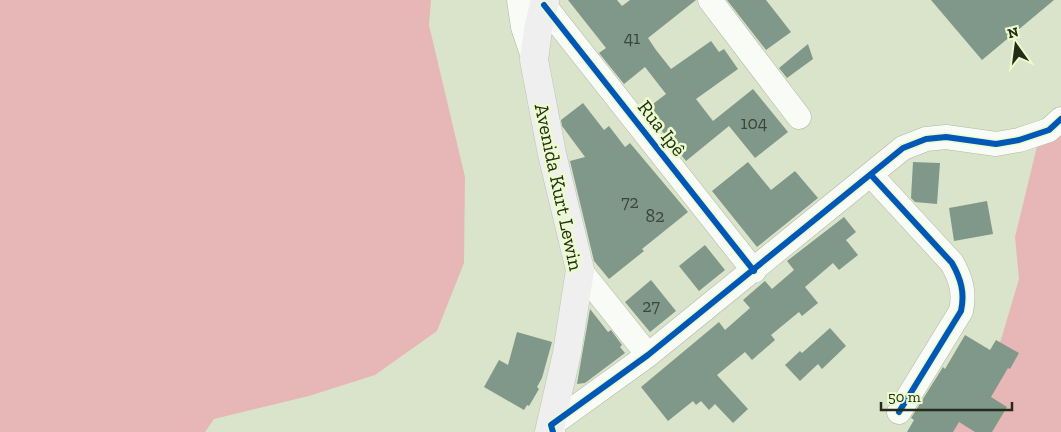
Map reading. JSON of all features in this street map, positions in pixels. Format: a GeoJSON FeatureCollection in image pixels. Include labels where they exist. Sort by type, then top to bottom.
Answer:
{"type":"FeatureCollection","features":[{"type":"Feature","properties":{"kind":"main road","name":"Avenida Kurt Lewin"},"geometry":{"type":"LineString","coordinates":[[536,2],[538,30],[534,60],[552,154],[580,270],[567,353],[551,430]]}},
{"type":"Feature","properties":{"kind":"street"},"geometry":{"type":"LineString","coordinates":[[710,0],[799,116]]}},
{"type":"Feature","properties":{"kind":"street","name":"Rua Ipê"},"geometry":{"type":"LineString","coordinates":[[536,2],[754,271]]}},
{"type":"Feature","properties":{"kind":"street"},"geometry":{"type":"LineString","coordinates":[[551,430],[754,271],[904,148],[926,139],[946,137],[996,144],[1019,140],[1049,130],[1061,120]]}},
{"type":"Feature","properties":{"kind":"street"},"geometry":{"type":"LineString","coordinates":[[871,175],[952,263],[958,274],[964,297],[961,311],[899,412]]}},
{"type":"Feature","properties":{"kind":"street"},"geometry":{"type":"LineString","coordinates":[[580,270],[648,354]]}},
{"type":"Feature","properties":{"kind":"shaded area"},"geometry":{"type":"Polygon","coordinates":[[[0,0],[431,0],[429,25],[465,177],[464,263],[437,331],[375,375],[309,396],[214,419],[205,432],[0,432],[0,0]]]}},
{"type":"Feature","properties":{"kind":"shaded area"},"geometry":{"type":"Polygon","coordinates":[[[1061,106],[1061,432],[951,432],[997,353],[1019,279],[1015,237],[1040,134],[1061,106]]]}},
{"type":"Feature","properties":{"kind":"building"},"geometry":{"type":"Polygon","coordinates":[[[568,0],[617,0],[622,6],[630,0],[696,0],[648,38],[656,50],[671,69],[711,41],[719,52],[724,49],[738,69],[696,99],[713,121],[753,89],[788,132],[755,158],[729,126],[686,161],[645,110],[666,94],[645,67],[624,84],[599,53],[606,48],[568,0]]]}},
{"type":"Feature","properties":{"kind":"building"},"geometry":{"type":"Polygon","coordinates":[[[727,0],[766,0],[791,32],[766,50],[727,0]]]}},
{"type":"Feature","properties":{"kind":"building"},"geometry":{"type":"Polygon","coordinates":[[[931,0],[1054,0],[982,60],[931,0]]]}},
{"type":"Feature","properties":{"kind":"building"},"geometry":{"type":"Polygon","coordinates":[[[808,44],[813,59],[787,78],[779,68],[808,44]]]}},
{"type":"Feature","properties":{"kind":"building"},"geometry":{"type":"Polygon","coordinates":[[[583,103],[604,130],[609,126],[625,147],[630,143],[688,212],[642,249],[644,251],[609,279],[594,261],[570,161],[585,157],[562,126],[561,120],[583,103]]]}},
{"type":"Feature","properties":{"kind":"building"},"geometry":{"type":"Polygon","coordinates":[[[748,162],[771,190],[795,171],[818,198],[757,247],[712,191],[748,162]]]}},
{"type":"Feature","properties":{"kind":"building"},"geometry":{"type":"Polygon","coordinates":[[[913,162],[940,163],[937,204],[915,202],[911,198],[913,162]]]}},
{"type":"Feature","properties":{"kind":"building"},"geometry":{"type":"Polygon","coordinates":[[[987,201],[993,234],[954,241],[949,208],[987,201]]]}},
{"type":"Feature","properties":{"kind":"building"},"geometry":{"type":"Polygon","coordinates":[[[844,217],[856,232],[846,240],[858,255],[839,270],[833,263],[805,287],[818,303],[802,316],[799,312],[771,335],[775,340],[752,360],[745,352],[717,375],[748,409],[733,423],[715,404],[709,410],[701,401],[696,405],[693,401],[668,421],[641,387],[719,322],[725,330],[750,308],[743,300],[765,281],[772,289],[794,270],[787,261],[844,217]]]}},
{"type":"Feature","properties":{"kind":"building"},"geometry":{"type":"Polygon","coordinates":[[[705,245],[725,270],[699,291],[679,266],[705,245]]]}},
{"type":"Feature","properties":{"kind":"building"},"geometry":{"type":"Polygon","coordinates":[[[651,280],[676,311],[650,332],[625,302],[651,280]]]}},
{"type":"Feature","properties":{"kind":"building"},"geometry":{"type":"Polygon","coordinates":[[[590,309],[608,332],[611,330],[622,345],[620,347],[625,353],[585,383],[577,384],[590,309]]]}},
{"type":"Feature","properties":{"kind":"building"},"geometry":{"type":"Polygon","coordinates":[[[830,328],[846,346],[822,369],[818,364],[800,381],[785,365],[800,351],[802,353],[830,328]]]}},
{"type":"Feature","properties":{"kind":"building"},"geometry":{"type":"Polygon","coordinates":[[[517,332],[552,342],[542,378],[537,387],[539,389],[529,406],[527,405],[524,410],[484,387],[499,360],[508,365],[517,332]]]}},
{"type":"Feature","properties":{"kind":"building"},"geometry":{"type":"Polygon","coordinates":[[[965,335],[990,350],[996,340],[1019,353],[991,397],[1007,407],[992,432],[975,432],[959,422],[953,432],[907,432],[914,420],[911,418],[943,367],[945,369],[965,335]]]}},
{"type":"Feature","properties":{"kind":"cycle path"},"geometry":{"type":"LineString","coordinates":[[544,5],[754,271]]}},
{"type":"Feature","properties":{"kind":"cycle path"},"geometry":{"type":"LineString","coordinates":[[553,432],[551,425],[648,355],[903,148],[926,139],[946,137],[996,144],[1019,140],[1049,130],[1061,119]]}},
{"type":"Feature","properties":{"kind":"cycle path"},"geometry":{"type":"LineString","coordinates":[[871,175],[952,263],[960,280],[962,292],[961,311],[899,412]]}}]}
